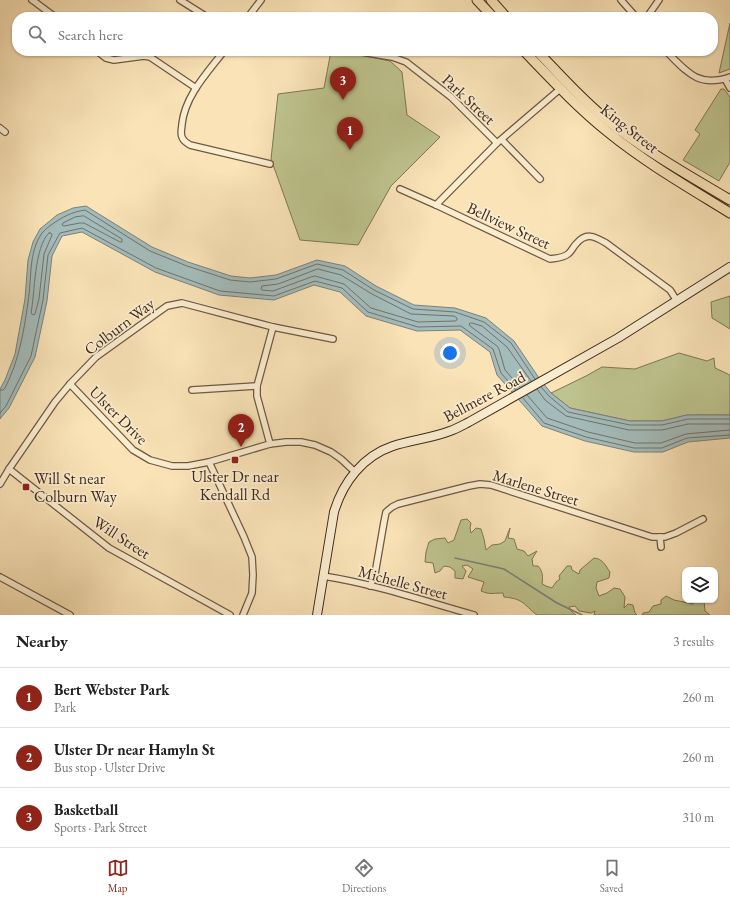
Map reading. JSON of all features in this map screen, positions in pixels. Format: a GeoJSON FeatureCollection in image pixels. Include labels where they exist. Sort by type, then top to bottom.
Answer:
{"type":"FeatureCollection","features":[{"type":"Feature","properties":{"kind":"main road"},"geometry":{"type":"LineString","coordinates":[[477,0],[488,12]]}},
{"type":"Feature","properties":{"kind":"main road"},"geometry":{"type":"LineString","coordinates":[[491,0],[502,12]]}},
{"type":"Feature","properties":{"kind":"main road","name":"King Street"},"geometry":{"type":"LineString","coordinates":[[529,56],[560,89],[602,127],[643,158],[730,213]]}},
{"type":"Feature","properties":{"kind":"main road","name":"King Street"},"geometry":{"type":"LineString","coordinates":[[542,56],[591,107],[627,136],[730,200]]}},
{"type":"Feature","properties":{"kind":"main road","name":"Bellmere Road"},"geometry":{"type":"LineString","coordinates":[[317,615],[336,506],[344,488],[355,472],[366,462],[378,453],[392,446],[450,431],[469,422],[618,338],[730,267]]}},
{"type":"Feature","properties":{"kind":"street"},"geometry":{"type":"LineString","coordinates":[[32,0],[48,12]]}},
{"type":"Feature","properties":{"kind":"street"},"geometry":{"type":"LineString","coordinates":[[180,0],[199,12]]}},
{"type":"Feature","properties":{"kind":"street"},"geometry":{"type":"LineString","coordinates":[[252,12],[260,0]]}},
{"type":"Feature","properties":{"kind":"street"},"geometry":{"type":"LineString","coordinates":[[621,0],[632,12]]}},
{"type":"Feature","properties":{"kind":"street"},"geometry":{"type":"LineString","coordinates":[[651,12],[659,0]]}},
{"type":"Feature","properties":{"kind":"street"},"geometry":{"type":"LineString","coordinates":[[103,56],[114,60],[144,56],[150,57],[196,88]]}},
{"type":"Feature","properties":{"kind":"street"},"geometry":{"type":"LineString","coordinates":[[220,56],[196,88],[185,108],[181,135],[184,141],[190,145],[270,164]]}},
{"type":"Feature","properties":{"kind":"street","name":"Park Street"},"geometry":{"type":"LineString","coordinates":[[386,56],[406,62],[451,97],[540,179]]}},
{"type":"Feature","properties":{"kind":"street"},"geometry":{"type":"LineString","coordinates":[[671,56],[689,73],[698,79],[712,81],[728,78],[730,88]]}},
{"type":"Feature","properties":{"kind":"street"},"geometry":{"type":"LineString","coordinates":[[436,205],[500,142],[560,89]]}},
{"type":"Feature","properties":{"kind":"street","name":"Bellview Street"},"geometry":{"type":"LineString","coordinates":[[400,189],[550,259],[559,258],[568,254],[580,240],[586,236],[598,238],[670,290],[677,301]]}},
{"type":"Feature","properties":{"kind":"street","name":"Colburn Way"},"geometry":{"type":"LineString","coordinates":[[0,484],[8,469],[70,384],[96,358],[167,306],[182,304],[272,327],[333,339]]}},
{"type":"Feature","properties":{"kind":"street"},"geometry":{"type":"LineString","coordinates":[[270,444],[257,396],[257,386],[272,327]]}},
{"type":"Feature","properties":{"kind":"street","name":"Ulster Drive"},"geometry":{"type":"LineString","coordinates":[[70,384],[133,450],[150,460],[172,466],[188,466],[209,462],[270,444],[301,442],[315,445],[331,452],[355,472]]}},
{"type":"Feature","properties":{"kind":"street"},"geometry":{"type":"LineString","coordinates":[[192,390],[257,386]]}},
{"type":"Feature","properties":{"kind":"street"},"geometry":{"type":"LineString","coordinates":[[209,462],[252,557],[252,593],[242,615]]}},
{"type":"Feature","properties":{"kind":"street","name":"Will Street"},"geometry":{"type":"LineString","coordinates":[[8,469],[109,548],[230,615]]}},
{"type":"Feature","properties":{"kind":"street","name":"Marlene Street"},"geometry":{"type":"LineString","coordinates":[[370,586],[375,574],[386,512],[398,504],[469,486],[480,484],[491,485],[652,537],[665,537],[703,519]]}},
{"type":"Feature","properties":{"kind":"street"},"geometry":{"type":"LineString","coordinates":[[660,537],[661,547]]}},
{"type":"Feature","properties":{"kind":"street"},"geometry":{"type":"LineString","coordinates":[[0,576],[70,615]]}},
{"type":"Feature","properties":{"kind":"street","name":"Michelle Street"},"geometry":{"type":"LineString","coordinates":[[324,576],[370,586],[474,615]]}},
{"type":"Feature","properties":{"kind":"green space"},"geometry":{"type":"Polygon","coordinates":[[[730,23],[730,69],[719,73],[730,23]]]}},
{"type":"Feature","properties":{"kind":"green space"},"geometry":{"type":"Polygon","coordinates":[[[330,56],[365,56],[390,61],[402,72],[407,115],[440,137],[391,186],[358,245],[300,240],[271,159],[278,94],[324,88],[330,56]]]}},
{"type":"Feature","properties":{"kind":"green space"},"geometry":{"type":"Polygon","coordinates":[[[721,89],[724,89],[730,97],[730,162],[719,181],[683,160],[700,134],[695,130],[721,89]]]}},
{"type":"Feature","properties":{"kind":"green space"},"geometry":{"type":"Polygon","coordinates":[[[730,296],[730,329],[712,318],[711,302],[730,296]]]}},
{"type":"Feature","properties":{"kind":"green space"},"geometry":{"type":"Polygon","coordinates":[[[679,353],[707,361],[714,358],[715,368],[730,375],[730,415],[687,415],[662,421],[630,421],[570,408],[551,393],[602,367],[635,369],[679,353]]]}},
{"type":"Feature","properties":{"kind":"green space"},"geometry":{"type":"Polygon","coordinates":[[[467,519],[471,523],[471,533],[476,528],[481,529],[486,550],[492,545],[500,544],[505,541],[510,528],[508,538],[514,539],[517,549],[524,551],[528,556],[537,551],[532,559],[533,566],[538,566],[542,572],[542,584],[552,588],[560,579],[559,576],[567,566],[571,566],[572,570],[579,574],[580,570],[594,558],[600,560],[610,572],[609,578],[597,582],[596,588],[599,596],[614,588],[620,589],[625,597],[624,608],[628,604],[633,605],[637,615],[594,615],[595,611],[591,613],[579,611],[575,606],[569,607],[576,615],[537,615],[520,601],[504,597],[503,593],[481,591],[484,582],[468,577],[473,569],[467,565],[462,566],[466,571],[463,579],[455,578],[455,571],[450,567],[444,566],[440,571],[435,573],[433,563],[425,562],[429,542],[435,539],[445,538],[448,543],[454,540],[461,520],[467,519]]]}},
{"type":"Feature","properties":{"kind":"green space"},"geometry":{"type":"Polygon","coordinates":[[[666,596],[682,602],[682,603],[704,603],[705,611],[710,615],[642,615],[643,613],[649,612],[653,606],[661,604],[661,600],[666,596]]]}},
{"type":"Feature","properties":{"kind":"water"},"geometry":{"type":"Polygon","coordinates":[[[86,206],[152,247],[188,262],[231,276],[250,278],[276,275],[317,260],[345,266],[376,286],[414,305],[455,308],[486,318],[514,341],[551,393],[570,408],[630,421],[662,421],[687,415],[730,415],[730,438],[688,442],[663,452],[634,452],[585,441],[542,426],[497,375],[490,352],[460,330],[417,331],[366,316],[340,292],[314,285],[274,300],[219,295],[155,272],[82,232],[62,236],[52,256],[47,301],[35,357],[9,408],[0,419],[0,389],[15,354],[25,299],[28,260],[33,242],[40,229],[57,215],[73,208],[86,206]]]}},
{"type":"Feature","properties":{"kind":"waterway"},"geometry":{"type":"LineString","coordinates":[[455,558],[504,569],[557,603],[582,615]]}},
{"type":"Feature","properties":{"kind":"place","name":"Basketball"},"geometry":{"type":"Point","coordinates":[343,100]}},
{"type":"Feature","properties":{"kind":"place","name":"Bert Webster Park"},"geometry":{"type":"Point","coordinates":[350,150]}},
{"type":"Feature","properties":{"kind":"place","name":"Ulster Dr near Hamyln St"},"geometry":{"type":"Point","coordinates":[241,447]}},
{"type":"Feature","properties":{"kind":"place","name":"Ulster Dr near Kendall Rd"},"geometry":{"type":"Point","coordinates":[235,460]}},
{"type":"Feature","properties":{"kind":"place","name":"Will St near Colburn Way"},"geometry":{"type":"Point","coordinates":[26,487]}}]}
